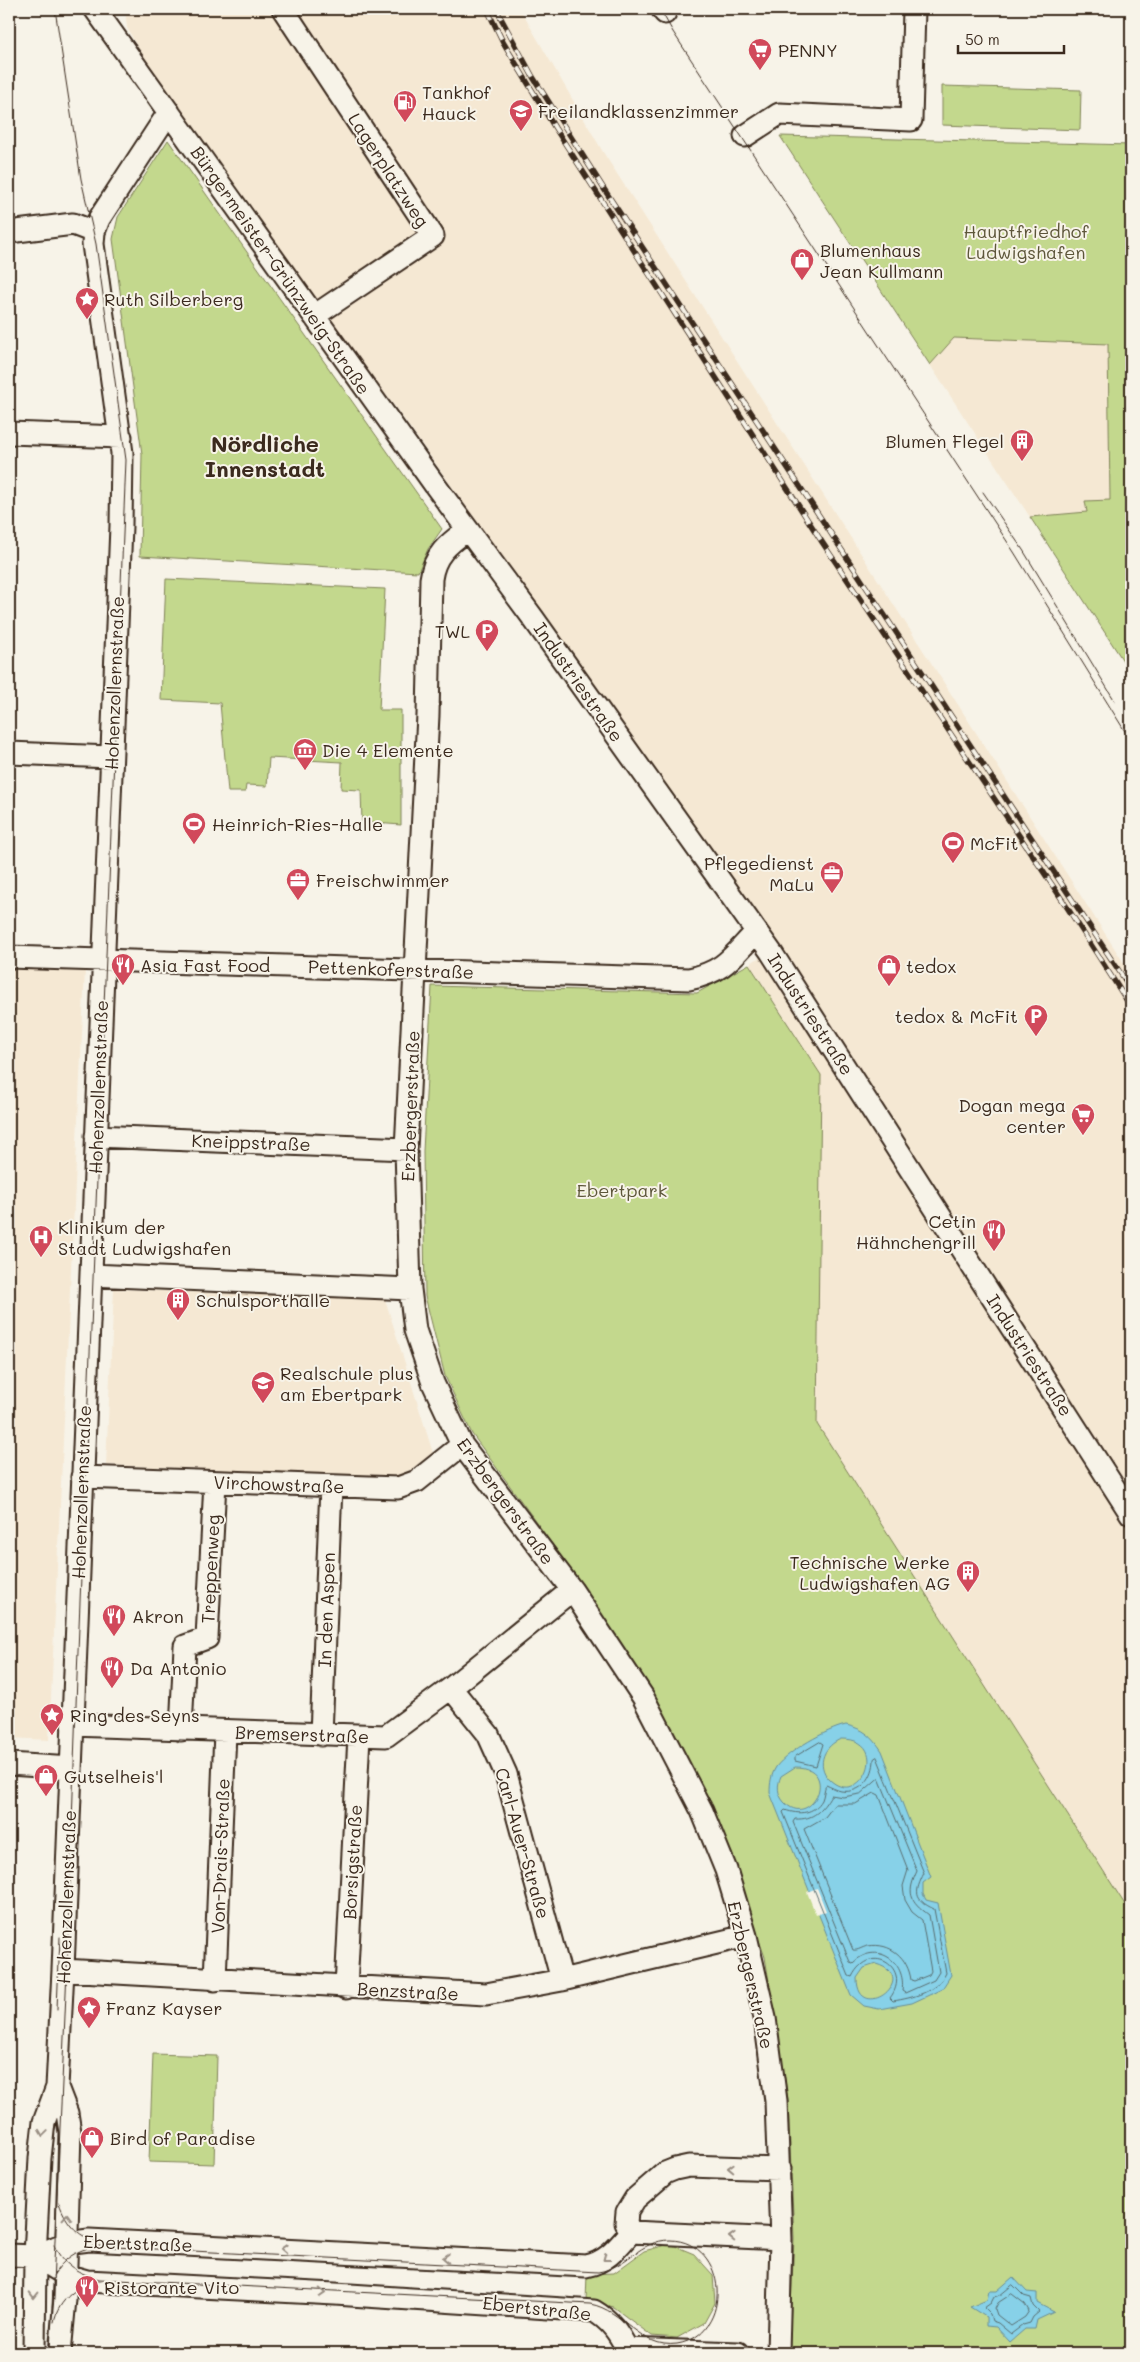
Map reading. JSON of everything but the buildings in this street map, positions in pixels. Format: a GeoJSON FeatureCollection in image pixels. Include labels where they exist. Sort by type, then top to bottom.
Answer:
{"type":"FeatureCollection","features":[{"type":"Feature","properties":{"kind":"street","name":"Bürgermeister-Grünzweig-Straße"},"geometry":{"type":"LineString","coordinates":[[96,9],[467,530]]}},
{"type":"Feature","properties":{"kind":"street"},"geometry":{"type":"LineString","coordinates":[[116,9],[120,43]]}},
{"type":"Feature","properties":{"kind":"street","name":"Lagerplatzweg"},"geometry":{"type":"LineString","coordinates":[[283,9],[433,236],[314,316]]}},
{"type":"Feature","properties":{"kind":"street"},"geometry":{"type":"LineString","coordinates":[[745,136],[779,114],[910,120],[914,9]]}},
{"type":"Feature","properties":{"kind":"street","name":"Hohenzollernstraße"},"geometry":{"type":"LineString","coordinates":[[34,2353],[35,2256],[40,2158],[44,2122],[57,2087],[63,1970],[121,526],[120,437],[93,244],[94,232],[116,189],[169,112]]}},
{"type":"Feature","properties":{"kind":"street"},"geometry":{"type":"LineString","coordinates":[[9,232],[73,224],[94,232]]}},
{"type":"Feature","properties":{"kind":"street"},"geometry":{"type":"LineString","coordinates":[[9,432],[120,437]]}},
{"type":"Feature","properties":{"kind":"street","name":"Industriestraße"},"geometry":{"type":"LineString","coordinates":[[467,530],[533,618],[756,932],[1131,1514]]}},
{"type":"Feature","properties":{"kind":"street","name":"Erzbergerstraße"},"geometry":{"type":"LineString","coordinates":[[467,530],[438,555],[433,566],[431,579],[428,715],[406,1149],[410,1289],[415,1330],[433,1383],[462,1446],[572,1590],[643,1697],[702,1810],[726,1870],[746,1936],[766,2028],[776,2101],[780,2169],[781,2239],[778,2353]]}},
{"type":"Feature","properties":{"kind":"street"},"geometry":{"type":"LineString","coordinates":[[9,753],[111,757]]}},
{"type":"Feature","properties":{"kind":"street","name":"Pettenkoferstraße"},"geometry":{"type":"LineString","coordinates":[[9,957],[689,979],[709,975],[723,966],[756,932]]}},
{"type":"Feature","properties":{"kind":"street","name":"Kneippstraße"},"geometry":{"type":"LineString","coordinates":[[96,1136],[406,1149]]}},
{"type":"Feature","properties":{"kind":"street"},"geometry":{"type":"LineString","coordinates":[[90,1275],[410,1289]]}},
{"type":"Feature","properties":{"kind":"street","name":"Virchowstraße"},"geometry":{"type":"LineString","coordinates":[[82,1477],[398,1488],[416,1481],[462,1446]]}},
{"type":"Feature","properties":{"kind":"street","name":"Treppenweg"},"geometry":{"type":"LineString","coordinates":[[181,1730],[185,1646],[207,1638],[215,1482]]}},
{"type":"Feature","properties":{"kind":"street","name":"In den Aspen"},"geometry":{"type":"LineString","coordinates":[[321,1735],[331,1486]]}},
{"type":"Feature","properties":{"kind":"street","name":"Bremserstraße"},"geometry":{"type":"LineString","coordinates":[[72,1726],[386,1736],[452,1688],[572,1590]]}},
{"type":"Feature","properties":{"kind":"street","name":"Carl-Auer-Straße"},"geometry":{"type":"LineString","coordinates":[[452,1688],[488,1734],[506,1774],[562,1980]]}},
{"type":"Feature","properties":{"kind":"street","name":"Von-Drais-Straße"},"geometry":{"type":"LineString","coordinates":[[215,1980],[226,1732]]}},
{"type":"Feature","properties":{"kind":"street","name":"Borsigstraße"},"geometry":{"type":"LineString","coordinates":[[346,1988],[358,1736]]}},
{"type":"Feature","properties":{"kind":"street"},"geometry":{"type":"LineString","coordinates":[[9,1764],[70,1768]]}},
{"type":"Feature","properties":{"kind":"street","name":"Benzstraße"},"geometry":{"type":"LineString","coordinates":[[63,1970],[346,1988],[486,1994],[562,1980],[746,1936]]}},
{"type":"Feature","properties":{"kind":"street","name":"Hohenzollernstraße"},"geometry":{"type":"LineString","coordinates":[[57,2087],[67,2113],[70,2132],[66,2275],[60,2353]]}},
{"type":"Feature","properties":{"kind":"street"},"geometry":{"type":"LineString","coordinates":[[780,2169],[689,2166],[665,2173],[635,2199],[627,2212],[626,2223],[631,2232],[781,2239]]}},
{"type":"Feature","properties":{"kind":"street","name":"Ebertstraße"},"geometry":{"type":"LineString","coordinates":[[35,2256],[66,2243],[98,2240],[586,2266],[596,2264],[609,2257],[631,2232]]}},
{"type":"Feature","properties":{"kind":"street"},"geometry":{"type":"LineString","coordinates":[[9,2255],[35,2256]]}},
{"type":"Feature","properties":{"kind":"street","name":"Ebertstraße"},"geometry":{"type":"LineString","coordinates":[[35,2256],[66,2275],[87,2281],[578,2308],[594,2311],[607,2319],[616,2329],[625,2351]]}},
{"type":"Feature","properties":{"kind":"street"},"geometry":{"type":"LineString","coordinates":[[625,2351],[738,2353]]}},
{"type":"Feature","properties":{"kind":"shaded area"},"geometry":{"type":"Polygon","coordinates":[[[125,9],[520,9],[603,152],[1131,974],[1131,1914],[817,1424],[821,1075],[749,964],[778,946],[396,408],[322,311],[139,50],[127,28],[125,9]]]}},
{"type":"Feature","properties":{"kind":"shaded area"},"geometry":{"type":"Polygon","coordinates":[[[953,338],[1108,344],[1110,501],[1087,512],[1030,517],[930,365],[953,338]]]}},
{"type":"Feature","properties":{"kind":"shaded area","name":"Klinikum der Stadt Ludwigshafen"},"geometry":{"type":"Polygon","coordinates":[[[9,967],[85,970],[49,1740],[9,1738],[9,967]]]}},
{"type":"Feature","properties":{"kind":"shaded area","name":"Realschule plus am Ebertpark"},"geometry":{"type":"Polygon","coordinates":[[[114,1289],[385,1299],[433,1453],[411,1470],[395,1477],[106,1465],[114,1289]]]}},
{"type":"Feature","properties":{"kind":"green space"},"geometry":{"type":"Polygon","coordinates":[[[942,86],[1081,90],[1080,130],[942,125],[942,86]]]}},
{"type":"Feature","properties":{"kind":"green space","name":"Hauptfriedhof Ludwigshafen"},"geometry":{"type":"Polygon","coordinates":[[[780,136],[1131,145],[1131,673],[1030,517],[1087,512],[1085,501],[1110,500],[1108,344],[954,338],[930,365],[780,136]]]}},
{"type":"Feature","properties":{"kind":"green space"},"geometry":{"type":"Polygon","coordinates":[[[168,140],[442,529],[428,549],[418,572],[140,556],[142,454],[113,239],[118,217],[168,140]]]}},
{"type":"Feature","properties":{"kind":"green space"},"geometry":{"type":"Polygon","coordinates":[[[166,579],[385,589],[379,710],[401,710],[401,825],[362,822],[361,790],[341,789],[342,762],[269,758],[267,786],[246,785],[245,792],[228,792],[220,703],[161,700],[166,579]]]}},
{"type":"Feature","properties":{"kind":"green space","name":"Ebertpark"},"geometry":{"type":"Polygon","coordinates":[[[749,964],[821,1075],[817,1424],[1131,1914],[1131,2353],[789,2353],[794,2238],[788,2099],[765,1957],[753,1924],[652,1692],[580,1582],[472,1434],[445,1376],[425,1296],[423,1151],[432,986],[697,993],[749,964]]]}},
{"type":"Feature","properties":{"kind":"green space"},"geometry":{"type":"Polygon","coordinates":[[[153,2054],[217,2056],[214,2164],[149,2162],[153,2054]]]}},
{"type":"Feature","properties":{"kind":"green space"},"geometry":{"type":"Polygon","coordinates":[[[670,2244],[694,2254],[713,2275],[715,2303],[704,2323],[677,2338],[652,2336],[613,2307],[586,2301],[587,2274],[614,2273],[644,2251],[670,2244]]]}},
{"type":"Feature","properties":{"kind":"water"},"geometry":{"type":"Polygon","coordinates":[[[846,1725],[863,1731],[875,1741],[882,1751],[931,1877],[923,1883],[923,1894],[926,1900],[938,1903],[951,1975],[942,1989],[912,2003],[879,2009],[864,2006],[851,1995],[770,1793],[773,1773],[776,1767],[789,1754],[838,1727],[846,1725]],[[841,1739],[826,1750],[822,1761],[823,1767],[829,1779],[841,1786],[852,1786],[861,1780],[867,1771],[869,1760],[866,1749],[857,1742],[841,1739]],[[795,1767],[781,1776],[778,1789],[784,1802],[794,1809],[804,1809],[812,1803],[817,1795],[819,1785],[817,1776],[809,1769],[795,1767]],[[876,1964],[864,1968],[857,1978],[860,1992],[867,1998],[875,1998],[884,1994],[891,1987],[893,1979],[889,1971],[876,1964]]]}},
{"type":"Feature","properties":{"kind":"water"},"geometry":{"type":"Polygon","coordinates":[[[1013,2277],[1027,2292],[1037,2293],[1037,2303],[1054,2312],[1037,2320],[1035,2329],[1025,2329],[1010,2342],[996,2327],[986,2326],[986,2317],[970,2307],[987,2300],[989,2291],[997,2291],[1013,2277]]]}},
{"type":"Feature","properties":{"kind":"pier"},"geometry":{"type":"Polygon","coordinates":[[[817,1888],[826,1911],[816,1915],[807,1892],[817,1888]]]}},
{"type":"Feature","properties":{"kind":"tram line"},"geometry":{"type":"LineString","coordinates":[[50,2353],[67,1970],[126,460],[96,244],[81,179],[55,9]]}},
{"type":"Feature","properties":{"kind":"tram line"},"geometry":{"type":"LineString","coordinates":[[660,9],[673,32],[1014,552],[1131,741]]}},
{"type":"Feature","properties":{"kind":"tram line"},"geometry":{"type":"LineString","coordinates":[[983,492],[1023,550],[1115,701]]}},
{"type":"Feature","properties":{"kind":"tram line"},"geometry":{"type":"LineString","coordinates":[[57,2009],[60,1937]]}},
{"type":"Feature","properties":{"kind":"tram line"},"geometry":{"type":"LineString","coordinates":[[59,2203],[70,2224],[80,2234],[102,2243]]}},
{"type":"Feature","properties":{"kind":"tram line"},"geometry":{"type":"LineString","coordinates":[[53,2276],[61,2265],[66,2260],[71,2256],[96,2246],[598,2272],[617,2265],[650,2244],[670,2240],[690,2244],[704,2255],[713,2271],[717,2289],[715,2307],[708,2324],[695,2337],[677,2344],[664,2344],[642,2335],[613,2313],[590,2304],[99,2279],[72,2268],[67,2263],[62,2258],[57,2252],[54,2245]]}},
{"type":"Feature","properties":{"kind":"tram line"},"geometry":{"type":"LineString","coordinates":[[54,2322],[60,2307],[71,2294],[85,2285],[101,2281]]}},
{"type":"Feature","properties":{"kind":"railway"},"geometry":{"type":"LineString","coordinates":[[487,9],[503,42],[555,128],[822,542],[1063,901],[1131,1007]]}},
{"type":"Feature","properties":{"kind":"railway"},"geometry":{"type":"LineString","coordinates":[[496,9],[533,77],[604,189],[1131,989]]}},
{"type":"Feature","properties":{"kind":"place","name":"PENNY"},"geometry":{"type":"Point","coordinates":[760,71]}},
{"type":"Feature","properties":{"kind":"place","name":"Tankhof Hauck"},"geometry":{"type":"Point","coordinates":[405,123]}},
{"type":"Feature","properties":{"kind":"place","name":"Freilandklassenzimmer"},"geometry":{"type":"Point","coordinates":[521,132]}},
{"type":"Feature","properties":{"kind":"place","name":"Blumenhaus Jean Kullmann"},"geometry":{"type":"Point","coordinates":[802,281]}},
{"type":"Feature","properties":{"kind":"place","name":"Ruth Silberberg"},"geometry":{"type":"Point","coordinates":[87,320]}},
{"type":"Feature","properties":{"kind":"place","name":"Blumen Flegel"},"geometry":{"type":"Point","coordinates":[1022,462]}},
{"type":"Feature","properties":{"kind":"place","name":"TWL"},"geometry":{"type":"Point","coordinates":[487,652]}},
{"type":"Feature","properties":{"kind":"place","name":"Die 4 Elemente"},"geometry":{"type":"Point","coordinates":[305,771]}},
{"type":"Feature","properties":{"kind":"place","name":"Heinrich-Ries-Halle"},"geometry":{"type":"Point","coordinates":[194,845]}},
{"type":"Feature","properties":{"kind":"place","name":"McFit"},"geometry":{"type":"Point","coordinates":[953,864]}},
{"type":"Feature","properties":{"kind":"place","name":"Pflegedienst MaLu"},"geometry":{"type":"Point","coordinates":[832,894]}},
{"type":"Feature","properties":{"kind":"place","name":"Freischwimmer"},"geometry":{"type":"Point","coordinates":[298,901]}},
{"type":"Feature","properties":{"kind":"place","name":"Asia Fast Food"},"geometry":{"type":"Point","coordinates":[123,986]}},
{"type":"Feature","properties":{"kind":"place","name":"tedox"},"geometry":{"type":"Point","coordinates":[889,987]}},
{"type":"Feature","properties":{"kind":"place","name":"tedox & McFit"},"geometry":{"type":"Point","coordinates":[1036,1037]}},
{"type":"Feature","properties":{"kind":"place","name":"Dogan mega center"},"geometry":{"type":"Point","coordinates":[1083,1136]}},
{"type":"Feature","properties":{"kind":"place","name":"Cetin Hähnchengrill"},"geometry":{"type":"Point","coordinates":[994,1252]}},
{"type":"Feature","properties":{"kind":"place","name":"Klinikum der Stadt Ludwigshafen"},"geometry":{"type":"Point","coordinates":[41,1258]}},
{"type":"Feature","properties":{"kind":"place","name":"Schulsporthalle"},"geometry":{"type":"Point","coordinates":[178,1321]}},
{"type":"Feature","properties":{"kind":"place","name":"Realschule plus am Ebertpark"},"geometry":{"type":"Point","coordinates":[263,1404]}},
{"type":"Feature","properties":{"kind":"place","name":"Technische Werke Ludwigshafen AG"},"geometry":{"type":"Point","coordinates":[968,1593]}},
{"type":"Feature","properties":{"kind":"place","name":"Akron"},"geometry":{"type":"Point","coordinates":[114,1637]}},
{"type":"Feature","properties":{"kind":"place","name":"Da Antonio"},"geometry":{"type":"Point","coordinates":[112,1689]}},
{"type":"Feature","properties":{"kind":"place","name":"Ring des Seyns"},"geometry":{"type":"Point","coordinates":[52,1736]}},
{"type":"Feature","properties":{"kind":"place","name":"Gutselheis'l"},"geometry":{"type":"Point","coordinates":[46,1797]}},
{"type":"Feature","properties":{"kind":"place","name":"Franz Kayser"},"geometry":{"type":"Point","coordinates":[89,2029]}},
{"type":"Feature","properties":{"kind":"place","name":"Bird of Paradise"},"geometry":{"type":"Point","coordinates":[92,2159]}},
{"type":"Feature","properties":{"kind":"place","name":"Ristorante Vito"},"geometry":{"type":"Point","coordinates":[87,2308]}},
{"type":"Feature","properties":{"kind":"district","name":"Nördliche Innenstadt"},"geometry":{"type":"Point","coordinates":[265,456]}}]}
